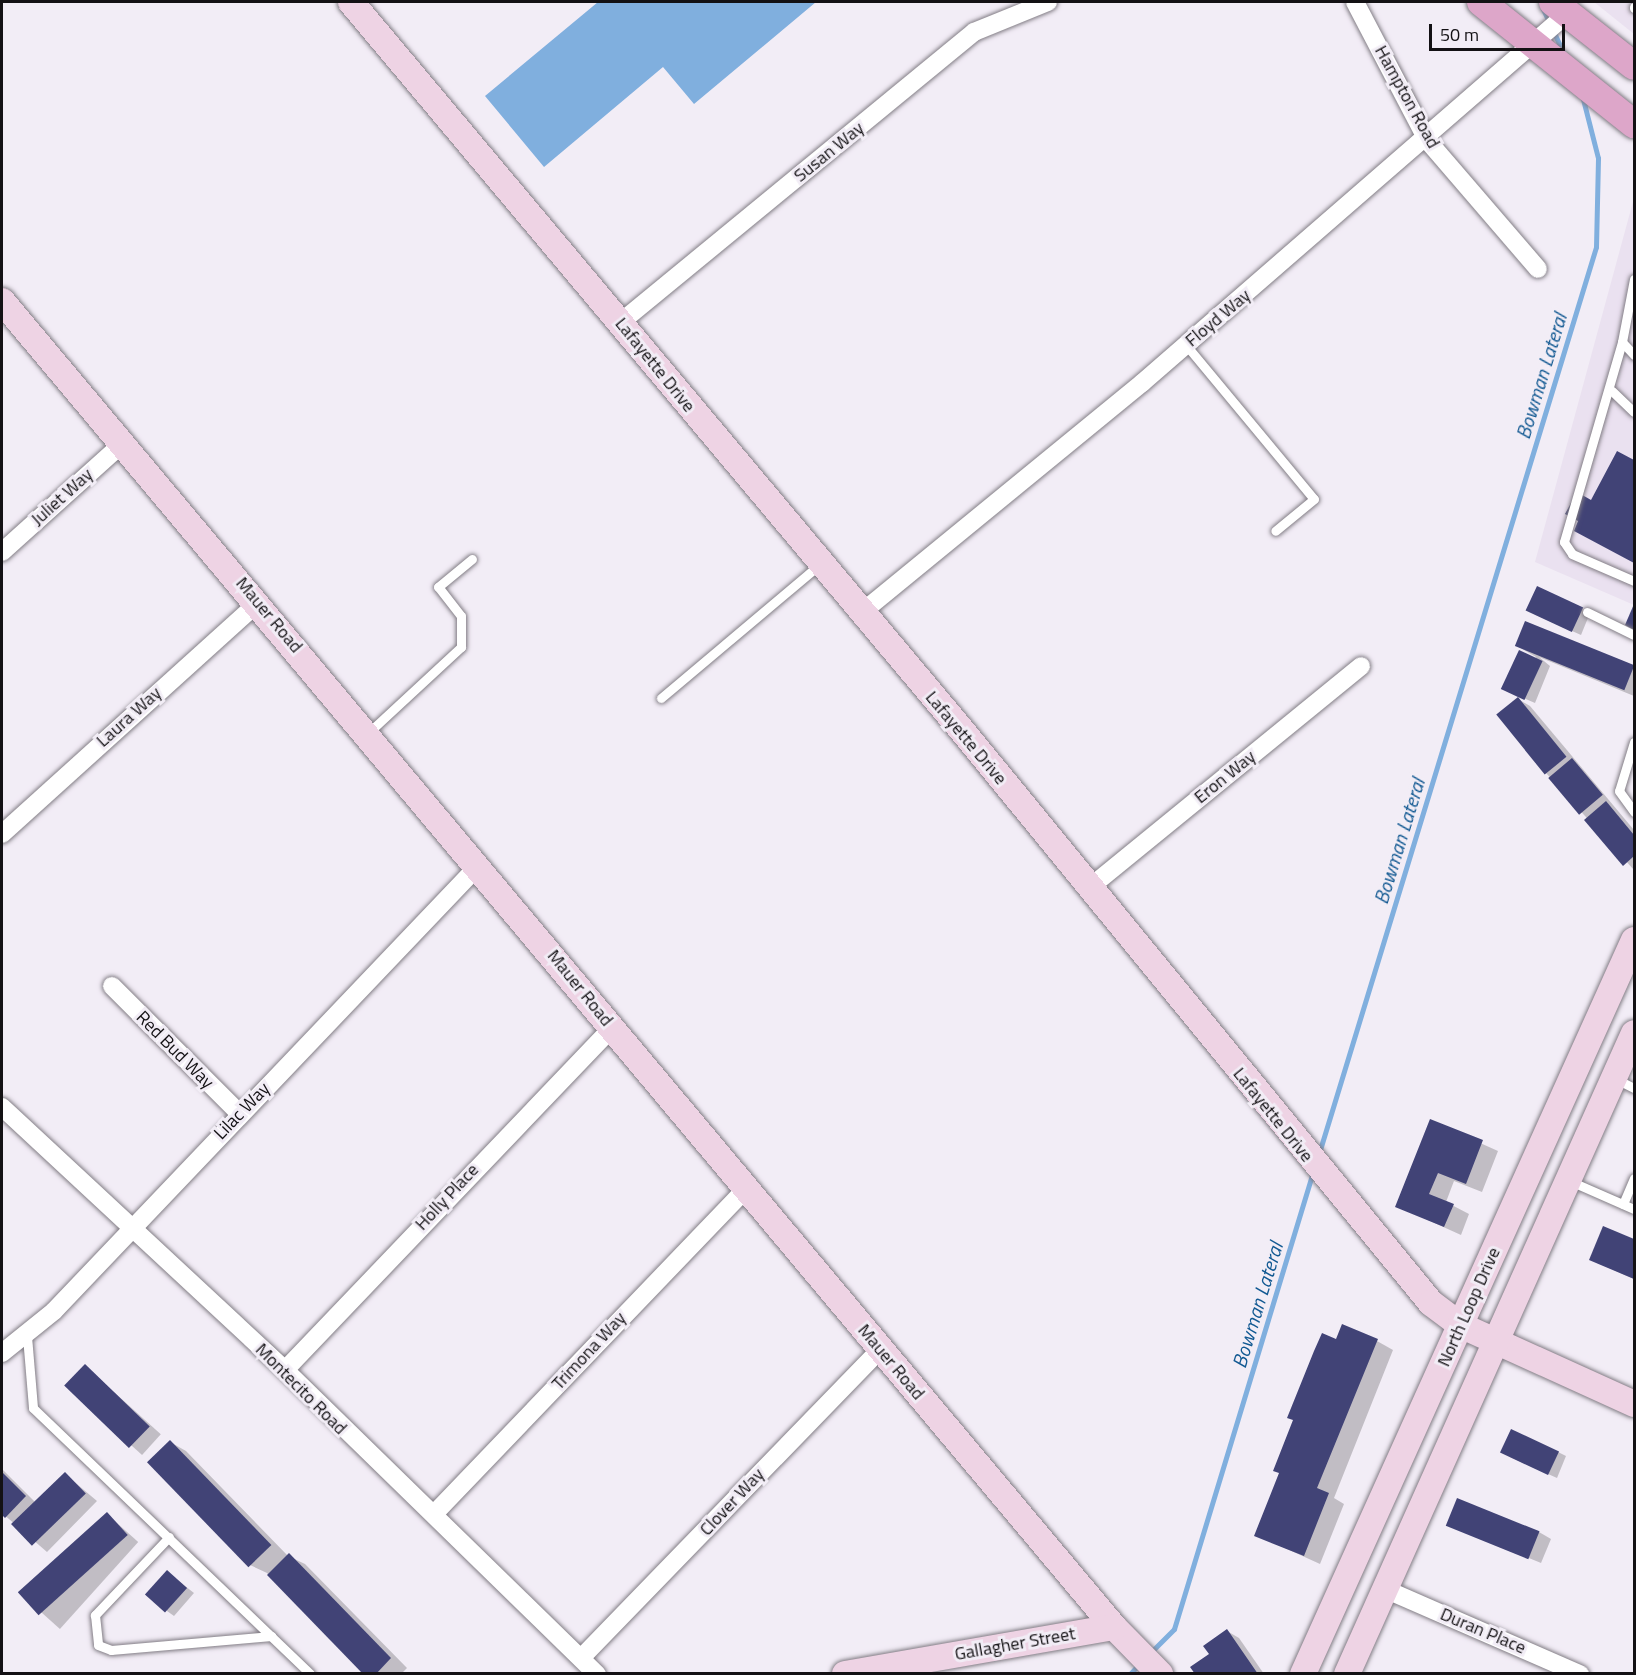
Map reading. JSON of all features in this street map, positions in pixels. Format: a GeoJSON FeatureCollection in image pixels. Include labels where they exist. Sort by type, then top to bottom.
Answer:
{"type":"FeatureCollection","features":[{"type":"Feature","properties":{"kind":"main road"},"geometry":{"type":"LineString","coordinates":[[1481,2],[1635,124]]}},
{"type":"Feature","properties":{"kind":"main road"},"geometry":{"type":"LineString","coordinates":[[1560,7],[1633,62]]}},
{"type":"Feature","properties":{"kind":"street","name":"Lafayette Drive"},"geometry":{"type":"LineString","coordinates":[[351,2],[621,322],[819,565],[1089,888],[1301,1150],[1431,1303],[1460,1325],[1635,1404]]}},
{"type":"Feature","properties":{"kind":"street","name":"Susan Way"},"geometry":{"type":"LineString","coordinates":[[621,322],[974,32],[1048,2]]}},
{"type":"Feature","properties":{"kind":"street","name":"Hampton Road"},"geometry":{"type":"LineString","coordinates":[[1355,2],[1427,140],[1538,269]]}},
{"type":"Feature","properties":{"kind":"street","name":"Floyd Way"},"geometry":{"type":"LineString","coordinates":[[861,613],[1186,345],[1427,140],[1534,45],[1560,7]]}},
{"type":"Feature","properties":{"kind":"street","name":"Mauer Road"},"geometry":{"type":"LineString","coordinates":[[2,301],[479,865],[745,1190],[1114,1627],[1134,1644],[1159,1672]]}},
{"type":"Feature","properties":{"kind":"street","name":"Juliet Way"},"geometry":{"type":"LineString","coordinates":[[2,552],[123,443]]}},
{"type":"Feature","properties":{"kind":"street","name":"Laura Way"},"geometry":{"type":"LineString","coordinates":[[2,834],[258,603]]}},
{"type":"Feature","properties":{"kind":"street","name":"Eron Way"},"geometry":{"type":"LineString","coordinates":[[1089,888],[1361,666]]}},
{"type":"Feature","properties":{"kind":"street","name":"Lilac Way"},"geometry":{"type":"LineString","coordinates":[[2,1353],[27,1336],[479,865]]}},
{"type":"Feature","properties":{"kind":"street","name":"North Loop Drive"},"geometry":{"type":"LineString","coordinates":[[1303,1674],[1635,940]]}},
{"type":"Feature","properties":{"kind":"street","name":"Red Bud Way"},"geometry":{"type":"LineString","coordinates":[[112,986],[239,1113]]}},
{"type":"Feature","properties":{"kind":"street","name":"Holly Place"},"geometry":{"type":"LineString","coordinates":[[285,1370],[612,1028]]}},
{"type":"Feature","properties":{"kind":"street","name":"North Loop Drive"},"geometry":{"type":"LineString","coordinates":[[1347,1674],[1494,1340],[1568,1180],[1624,1083],[1635,1033]]}},
{"type":"Feature","properties":{"kind":"street","name":"Montecito Road"},"geometry":{"type":"LineString","coordinates":[[2,1107],[130,1230],[285,1370],[583,1656],[597,1674]]}},
{"type":"Feature","properties":{"kind":"street","name":"Trimona Way"},"geometry":{"type":"LineString","coordinates":[[434,1514],[745,1190]]}},
{"type":"Feature","properties":{"kind":"street","name":"Clover Way"},"geometry":{"type":"LineString","coordinates":[[583,1656],[881,1349]]}},
{"type":"Feature","properties":{"kind":"street","name":"Duran Place"},"geometry":{"type":"LineString","coordinates":[[1385,1589],[1580,1674]]}},
{"type":"Feature","properties":{"kind":"street","name":"Gallagher Street"},"geometry":{"type":"LineString","coordinates":[[845,1674],[1114,1627]]}},
{"type":"Feature","properties":{"kind":"lane"},"geometry":{"type":"LineString","coordinates":[[1635,279],[1612,391],[1564,542],[1572,554],[1635,581]]}},
{"type":"Feature","properties":{"kind":"lane"},"geometry":{"type":"LineString","coordinates":[[1622,342],[1635,355]]}},
{"type":"Feature","properties":{"kind":"lane"},"geometry":{"type":"LineString","coordinates":[[1186,345],[1314,499],[1275,531]]}},
{"type":"Feature","properties":{"kind":"lane"},"geometry":{"type":"LineString","coordinates":[[1612,391],[1635,412]]}},
{"type":"Feature","properties":{"kind":"lane"},"geometry":{"type":"LineString","coordinates":[[368,733],[461,647],[460,616],[438,587],[472,559]]}},
{"type":"Feature","properties":{"kind":"lane"},"geometry":{"type":"LineString","coordinates":[[662,698],[819,565]]}},
{"type":"Feature","properties":{"kind":"lane"},"geometry":{"type":"LineString","coordinates":[[1587,612],[1635,635]]}},
{"type":"Feature","properties":{"kind":"lane"},"geometry":{"type":"LineString","coordinates":[[1635,742],[1619,791],[1635,812]]}},
{"type":"Feature","properties":{"kind":"lane"},"geometry":{"type":"LineString","coordinates":[[1623,1204],[1635,1178]]}},
{"type":"Feature","properties":{"kind":"lane"},"geometry":{"type":"LineString","coordinates":[[1568,1180],[1635,1209]]}},
{"type":"Feature","properties":{"kind":"lane"},"geometry":{"type":"LineString","coordinates":[[27,1336],[33,1408],[310,1674]]}},
{"type":"Feature","properties":{"kind":"lane"},"geometry":{"type":"LineString","coordinates":[[169,1537],[95,1615],[98,1645],[111,1650],[271,1636]]}},
{"type":"Feature","properties":{"kind":"shaded area"},"geometry":{"type":"Polygon","coordinates":[[[1594,2],[1634,2],[1634,34],[1594,2]]]}},
{"type":"Feature","properties":{"kind":"shaded area"},"geometry":{"type":"Polygon","coordinates":[[[1634,198],[1634,605],[1535,562],[1634,198]]]}},
{"type":"Feature","properties":{"kind":"water"},"geometry":{"type":"Polygon","coordinates":[[[598,2],[816,2],[694,104],[663,67],[544,167],[485,96],[598,2]]]}},
{"type":"Feature","properties":{"kind":"building"},"geometry":{"type":"Polygon","coordinates":[[[1617,451],[1634,460],[1634,563],[1574,531],[1578,521],[1565,514],[1577,492],[1591,500],[1617,451]]]}},
{"type":"Feature","properties":{"kind":"building"},"geometry":{"type":"Polygon","coordinates":[[[1537,586],[1583,608],[1572,632],[1526,610],[1537,586]]]}},
{"type":"Feature","properties":{"kind":"building"},"geometry":{"type":"Polygon","coordinates":[[[1634,604],[1634,630],[1625,625],[1634,604]]]}},
{"type":"Feature","properties":{"kind":"building"},"geometry":{"type":"Polygon","coordinates":[[[1525,621],[1634,665],[1624,690],[1515,646],[1525,621]]]}},
{"type":"Feature","properties":{"kind":"building"},"geometry":{"type":"Polygon","coordinates":[[[1519,650],[1543,661],[1524,700],[1501,689],[1519,650]]]}},
{"type":"Feature","properties":{"kind":"building"},"geometry":{"type":"Polygon","coordinates":[[[1518,697],[1566,757],[1545,774],[1496,715],[1518,697]]]}},
{"type":"Feature","properties":{"kind":"building"},"geometry":{"type":"Polygon","coordinates":[[[1572,758],[1603,795],[1579,815],[1548,778],[1572,758]]]}},
{"type":"Feature","properties":{"kind":"building"},"geometry":{"type":"Polygon","coordinates":[[[1606,801],[1634,835],[1634,856],[1623,866],[1584,820],[1606,801]]]}},
{"type":"Feature","properties":{"kind":"building"},"geometry":{"type":"Polygon","coordinates":[[[1430,1119],[1483,1140],[1466,1184],[1438,1173],[1429,1194],[1454,1204],[1444,1227],[1395,1207],[1430,1119]]]}},
{"type":"Feature","properties":{"kind":"building"},"geometry":{"type":"Polygon","coordinates":[[[1603,1226],[1634,1239],[1634,1279],[1589,1260],[1603,1226]]]}},
{"type":"Feature","properties":{"kind":"building"},"geometry":{"type":"Polygon","coordinates":[[[1342,1324],[1378,1339],[1317,1488],[1329,1493],[1304,1556],[1254,1536],[1279,1473],[1273,1471],[1293,1420],[1287,1418],[1314,1351],[1322,1333],[1336,1339],[1342,1324]]]}},
{"type":"Feature","properties":{"kind":"building"},"geometry":{"type":"Polygon","coordinates":[[[85,1364],[150,1427],[129,1448],[64,1386],[85,1364]]]}},
{"type":"Feature","properties":{"kind":"building"},"geometry":{"type":"Polygon","coordinates":[[[1511,1429],[1559,1451],[1548,1475],[1500,1453],[1511,1429]]]}},
{"type":"Feature","properties":{"kind":"building"},"geometry":{"type":"Polygon","coordinates":[[[170,1440],[271,1545],[248,1567],[147,1462],[170,1440]]]}},
{"type":"Feature","properties":{"kind":"building"},"geometry":{"type":"Polygon","coordinates":[[[2,1472],[26,1496],[5,1518],[2,1515],[2,1472]]]}},
{"type":"Feature","properties":{"kind":"building"},"geometry":{"type":"Polygon","coordinates":[[[65,1472],[86,1494],[32,1546],[11,1524],[65,1472]]]}},
{"type":"Feature","properties":{"kind":"building"},"geometry":{"type":"Polygon","coordinates":[[[1457,1498],[1540,1531],[1528,1559],[1446,1526],[1457,1498]]]}},
{"type":"Feature","properties":{"kind":"building"},"geometry":{"type":"Polygon","coordinates":[[[107,1512],[128,1535],[39,1615],[18,1592],[107,1512]]]}},
{"type":"Feature","properties":{"kind":"building"},"geometry":{"type":"Polygon","coordinates":[[[289,1553],[391,1658],[376,1674],[363,1674],[267,1575],[289,1553]]]}},
{"type":"Feature","properties":{"kind":"building"},"geometry":{"type":"Polygon","coordinates":[[[167,1570],[187,1588],[165,1613],[145,1595],[167,1570]]]}},
{"type":"Feature","properties":{"kind":"building"},"geometry":{"type":"Polygon","coordinates":[[[1227,1629],[1258,1674],[1195,1674],[1190,1667],[1209,1654],[1203,1646],[1227,1629]]]}},
{"type":"Feature","properties":{"kind":"waterway","name":"Bowman Lateral"},"geometry":{"type":"LineString","coordinates":[[1543,9],[1563,52]]}},
{"type":"Feature","properties":{"kind":"waterway","name":"Bowman Lateral"},"geometry":{"type":"LineString","coordinates":[[1319,1153],[1596,247],[1598,158],[1583,99]]}},
{"type":"Feature","properties":{"kind":"waterway","name":"Bowman Lateral"},"geometry":{"type":"LineString","coordinates":[[1150,1653],[1174,1629],[1313,1171]]}},
{"type":"Feature","properties":{"kind":"waterway","name":"Bowman Lateral"},"geometry":{"type":"LineString","coordinates":[[1130,1674],[1139,1664]]}}]}
